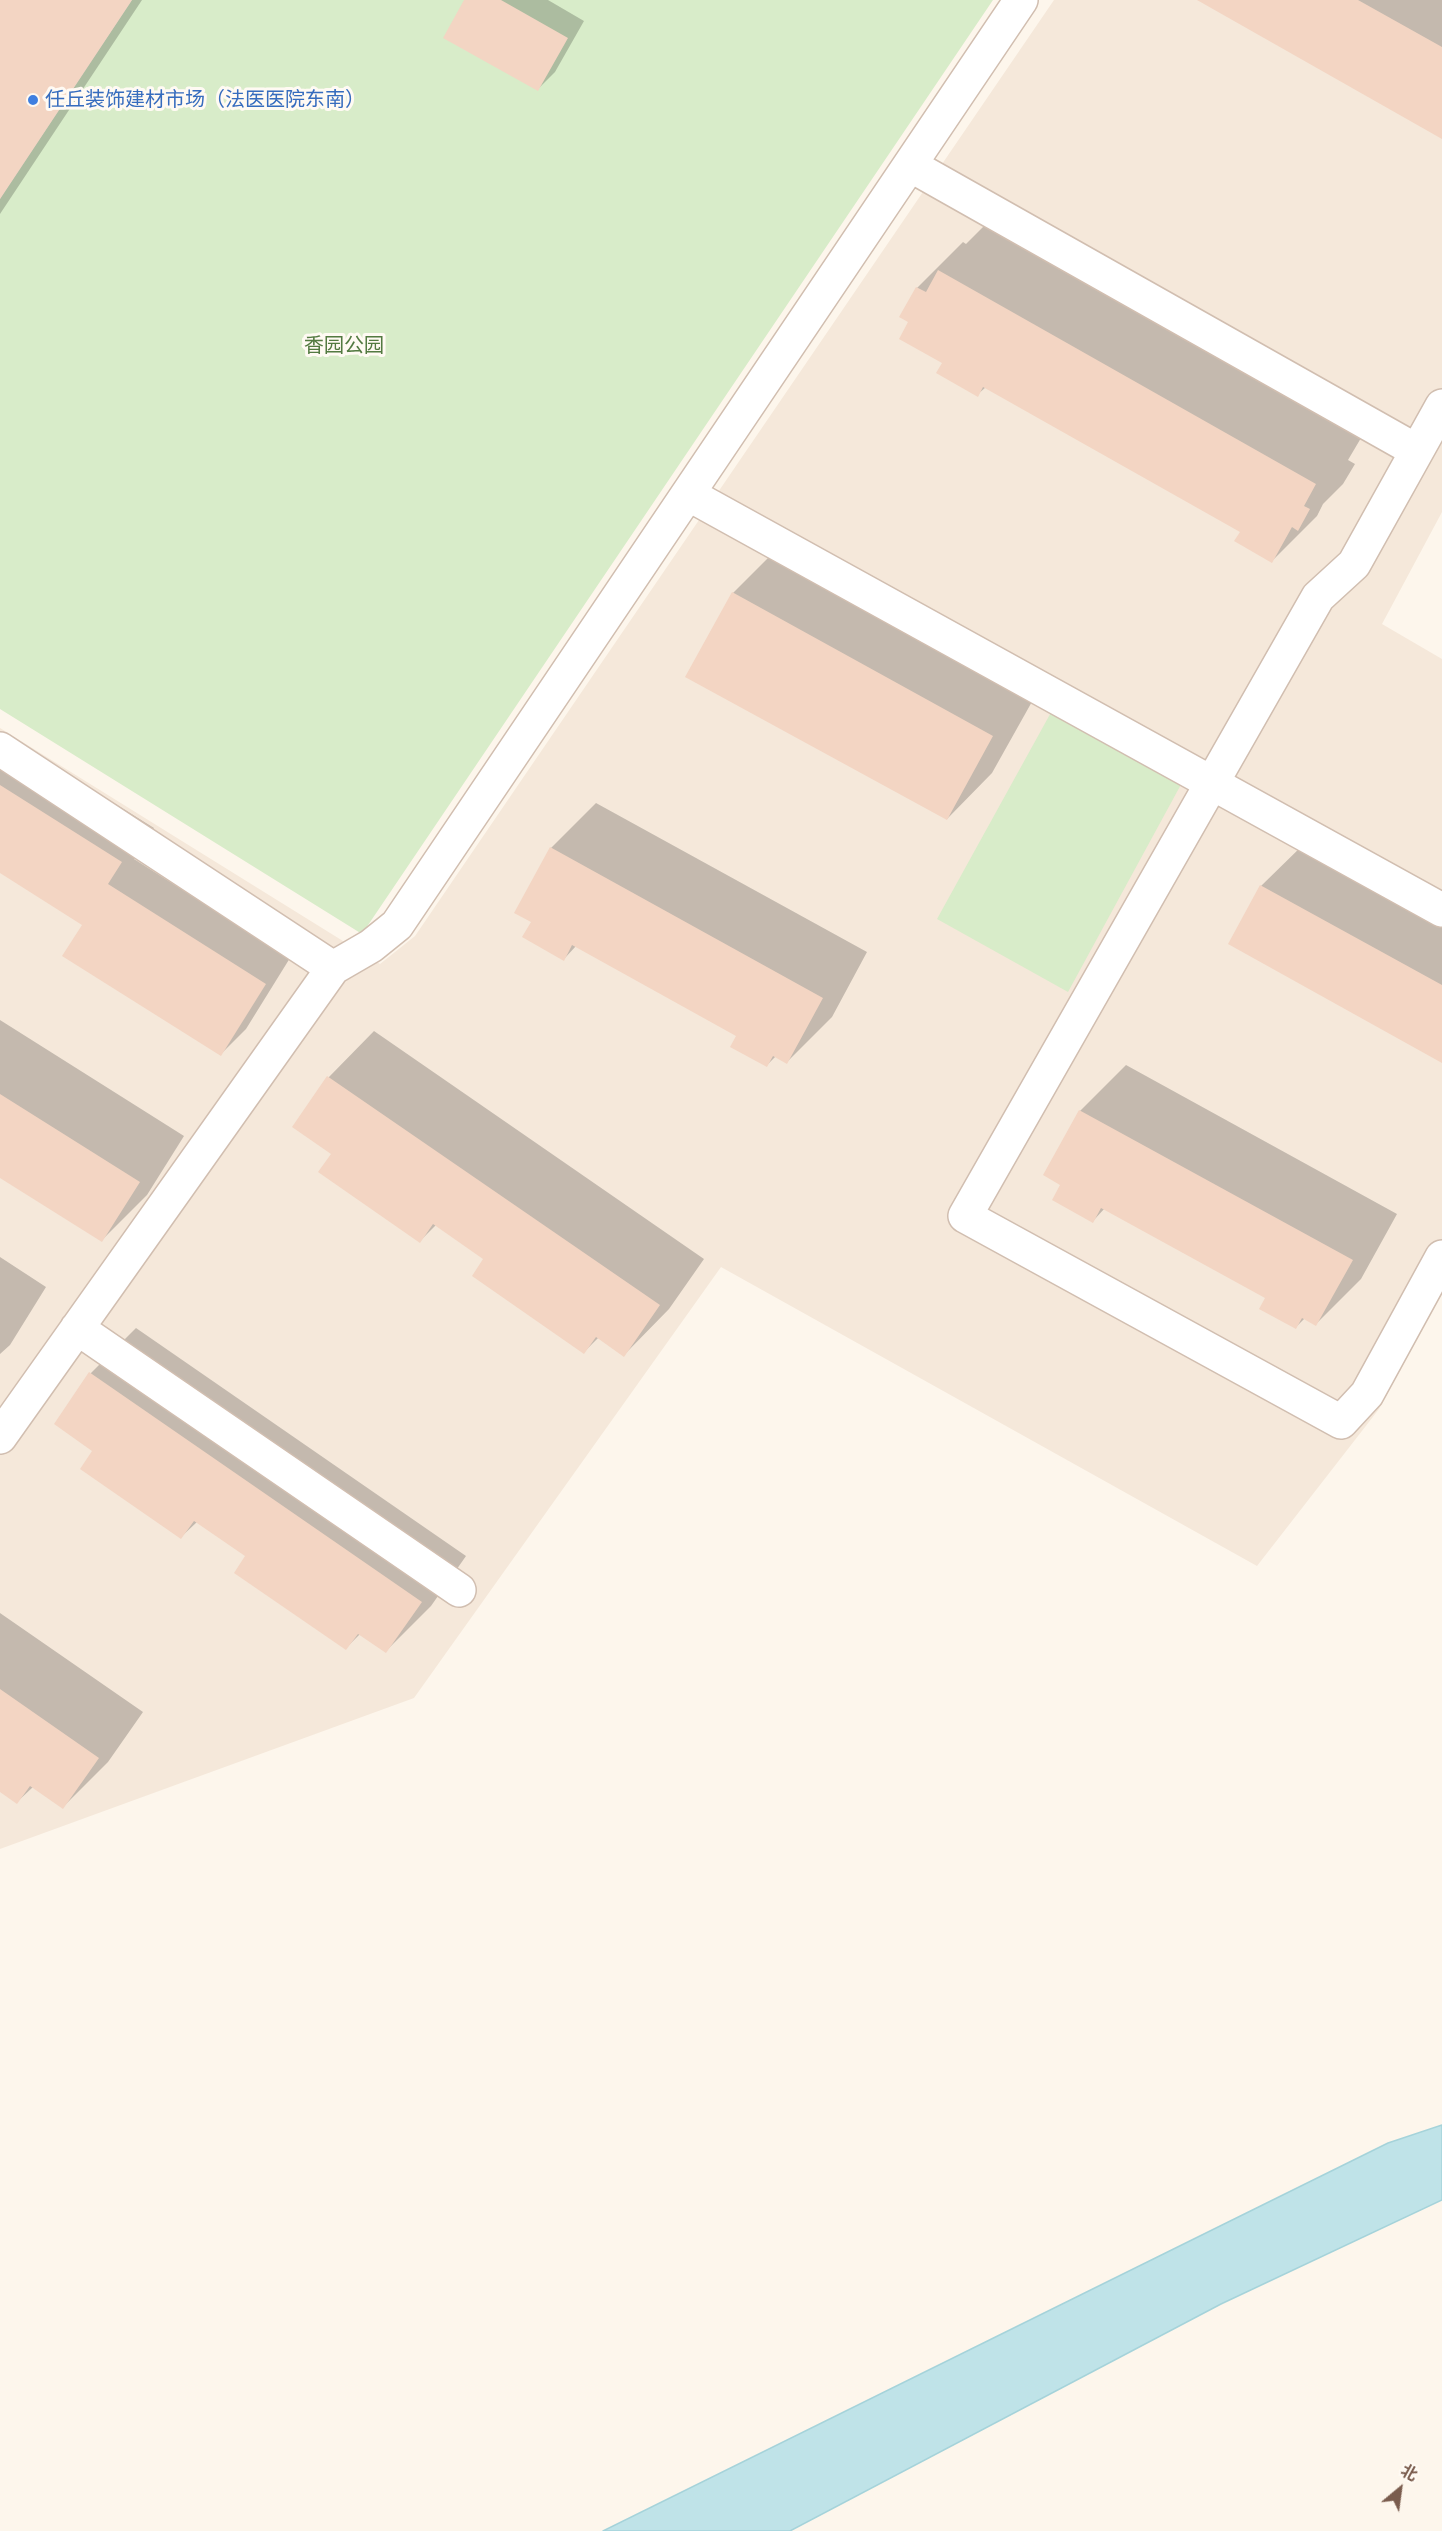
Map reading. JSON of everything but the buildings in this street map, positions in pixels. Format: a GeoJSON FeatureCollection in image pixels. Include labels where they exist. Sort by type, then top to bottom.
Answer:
{"type":"FeatureCollection","features":[{"type":"Feature","properties":{"kind":"lane"},"geometry":{"type":"LineString","coordinates":[[0,1437],[333,968],[371,946],[397,925],[1022,0]]}},
{"type":"Feature","properties":{"kind":"lane"},"geometry":{"type":"LineString","coordinates":[[910,165],[1417,451]]}},
{"type":"Feature","properties":{"kind":"lane"},"geometry":{"type":"LineString","coordinates":[[1442,406],[1354,564],[1318,597],[965,1216],[1341,1422],[1367,1394],[1442,1257]]}},
{"type":"Feature","properties":{"kind":"lane"},"geometry":{"type":"LineString","coordinates":[[688,494],[1442,910]]}},
{"type":"Feature","properties":{"kind":"lane"},"geometry":{"type":"LineString","coordinates":[[0,749],[333,968]]}},
{"type":"Feature","properties":{"kind":"lane"},"geometry":{"type":"LineString","coordinates":[[77,1328],[459,1590]]}},
{"type":"Feature","properties":{"kind":"shaded area"},"geometry":{"type":"Polygon","coordinates":[[[1054,0],[1442,0],[1442,512],[1382,624],[1442,659],[1442,1294],[1379,1409],[1257,1566],[721,1267],[414,1698],[0,1849],[0,728],[380,964],[415,936],[1054,0]]]}},
{"type":"Feature","properties":{"kind":"green space","name":"香园公园"},"geometry":{"type":"Polygon","coordinates":[[[132,0],[993,0],[362,934],[0,709],[0,199],[132,0]]]}},
{"type":"Feature","properties":{"kind":"green space"},"geometry":{"type":"Polygon","coordinates":[[[1054,707],[1184,779],[1068,992],[937,919],[1054,707]]]}},
{"type":"Feature","properties":{"kind":"water"},"geometry":{"type":"Polygon","coordinates":[[[1442,2125],[1442,2200],[1221,2304],[790,2531],[603,2531],[1388,2143],[1442,2125]]]}},
{"type":"Feature","properties":{"kind":"place","name":"任丘装饰建材市场（法医医院东南）"},"geometry":{"type":"Point","coordinates":[33,100]}}]}
